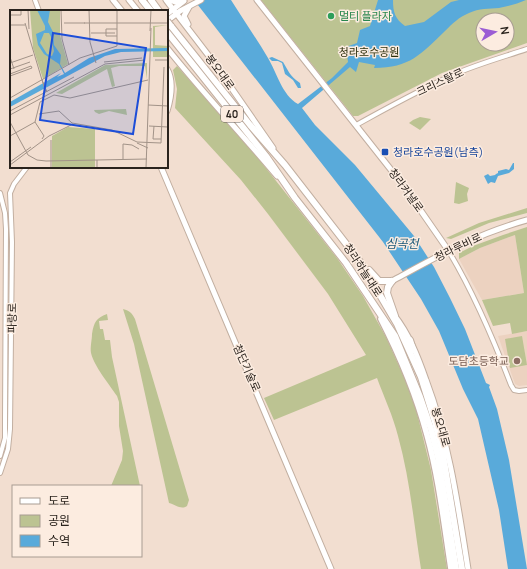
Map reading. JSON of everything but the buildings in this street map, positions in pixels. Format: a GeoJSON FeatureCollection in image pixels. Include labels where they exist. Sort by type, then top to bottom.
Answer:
{"type":"FeatureCollection","features":[{"type":"Feature","properties":{"kind":"highway"},"geometry":{"type":"LineString","coordinates":[[142,0],[150,10]]}},
{"type":"Feature","properties":{"kind":"highway"},"geometry":{"type":"LineString","coordinates":[[151,0],[158,10]]}},
{"type":"Feature","properties":{"kind":"highway","name":"청라하늘대로"},"geometry":{"type":"LineString","coordinates":[[168,22],[250,125],[285,165],[361,263],[398,324],[424,386],[435,422],[443,455],[462,569]]}},
{"type":"Feature","properties":{"kind":"highway","name":"청라하늘대로"},"geometry":{"type":"LineString","coordinates":[[168,33],[266,156],[295,198],[346,263],[395,336],[415,383],[431,429],[438,457],[456,569]]}},
{"type":"Feature","properties":{"kind":"highway"},"geometry":{"type":"LineString","coordinates":[[361,263],[380,282],[392,281]]}},
{"type":"Feature","properties":{"kind":"highway"},"geometry":{"type":"LineString","coordinates":[[392,281],[388,287],[387,293],[395,316]]}},
{"type":"Feature","properties":{"kind":"highway"},"geometry":{"type":"LineString","coordinates":[[410,340],[424,386]]}},
{"type":"Feature","properties":{"kind":"main road","name":"봉오대로"},"geometry":{"type":"LineString","coordinates":[[370,297],[402,364],[427,434],[436,476],[452,569]]}},
{"type":"Feature","properties":{"kind":"street"},"geometry":{"type":"LineString","coordinates":[[35,0],[39,10]]}},
{"type":"Feature","properties":{"kind":"street"},"geometry":{"type":"LineString","coordinates":[[113,0],[121,10]]}},
{"type":"Feature","properties":{"kind":"street"},"geometry":{"type":"LineString","coordinates":[[129,0],[137,10]]}},
{"type":"Feature","properties":{"kind":"street","name":"봉오대로"},"geometry":{"type":"LineString","coordinates":[[166,0],[233,88],[285,165]]}},
{"type":"Feature","properties":{"kind":"street"},"geometry":{"type":"LineString","coordinates":[[170,0],[175,2],[184,0]]}},
{"type":"Feature","properties":{"kind":"street"},"geometry":{"type":"LineString","coordinates":[[168,22],[184,0]]}},
{"type":"Feature","properties":{"kind":"street"},"geometry":{"type":"LineString","coordinates":[[168,14],[189,7],[201,0]]}},
{"type":"Feature","properties":{"kind":"street","name":"청라커낼로"},"geometry":{"type":"LineString","coordinates":[[257,0],[403,185],[448,250],[475,299],[494,340],[514,390],[527,390]]}},
{"type":"Feature","properties":{"kind":"street"},"geometry":{"type":"LineString","coordinates":[[189,7],[184,16],[194,37]]}},
{"type":"Feature","properties":{"kind":"street","name":"40"},"geometry":{"type":"LineString","coordinates":[[168,49],[192,80],[255,150],[295,198]]}},
{"type":"Feature","properties":{"kind":"street","name":"크리스탈로"},"geometry":{"type":"LineString","coordinates":[[356,125],[417,92],[449,77],[527,49]]}},
{"type":"Feature","properties":{"kind":"street"},"geometry":{"type":"LineString","coordinates":[[168,71],[172,87],[168,106]]}},
{"type":"Feature","properties":{"kind":"street","name":"파랑로"},"geometry":{"type":"LineString","coordinates":[[0,473],[8,449],[10,429],[12,242],[10,193],[14,184],[26,168]]}},
{"type":"Feature","properties":{"kind":"street","name":"첨단기술로"},"geometry":{"type":"LineString","coordinates":[[161,168],[331,569]]}},
{"type":"Feature","properties":{"kind":"street"},"geometry":{"type":"LineString","coordinates":[[0,194],[5,214],[6,237],[5,438],[0,456]]}},
{"type":"Feature","properties":{"kind":"street","name":"청라루비로"},"geometry":{"type":"LineString","coordinates":[[392,281],[448,250],[484,234],[527,220]]}},
{"type":"Feature","properties":{"kind":"street","name":"봉오대로"},"geometry":{"type":"LineString","coordinates":[[382,298],[402,325],[410,340],[432,396],[444,434],[450,460],[468,569]]}},
{"type":"Feature","properties":{"kind":"shaded area"},"geometry":{"type":"Polygon","coordinates":[[[515,235],[524,293],[482,300],[459,259],[480,248],[515,235]]]}},
{"type":"Feature","properties":{"kind":"shaded area","name":"도담초등학교"},"geometry":{"type":"Polygon","coordinates":[[[527,331],[527,385],[519,386],[515,384],[498,336],[527,331]]]}},
{"type":"Feature","properties":{"kind":"green space","name":"청라호수공원"},"geometry":{"type":"Polygon","coordinates":[[[261,0],[527,0],[527,43],[515,47],[515,12],[475,12],[475,52],[502,52],[442,73],[358,116],[353,116],[261,0]]]}},
{"type":"Feature","properties":{"kind":"green space"},"geometry":{"type":"Polygon","coordinates":[[[177,66],[254,153],[337,258],[363,296],[386,337],[405,379],[416,409],[431,470],[447,569],[421,569],[409,485],[402,452],[394,421],[377,378],[274,420],[264,398],[366,355],[328,294],[268,214],[241,180],[175,108],[177,89],[173,70],[177,66]]]}},
{"type":"Feature","properties":{"kind":"green space"},"geometry":{"type":"Polygon","coordinates":[[[420,117],[431,119],[420,130],[409,123],[420,117]]]}},
{"type":"Feature","properties":{"kind":"green space"},"geometry":{"type":"Polygon","coordinates":[[[456,182],[469,188],[467,194],[468,201],[459,204],[454,203],[456,182]]]}},
{"type":"Feature","properties":{"kind":"green space"},"geometry":{"type":"Polygon","coordinates":[[[527,208],[527,213],[489,223],[451,239],[446,238],[479,223],[527,208]]]}},
{"type":"Feature","properties":{"kind":"green space"},"geometry":{"type":"Polygon","coordinates":[[[527,227],[527,331],[512,334],[510,323],[493,326],[482,300],[524,293],[515,235],[480,248],[459,259],[459,253],[473,246],[527,227]]]}},
{"type":"Feature","properties":{"kind":"green space"},"geometry":{"type":"Polygon","coordinates":[[[123,309],[130,312],[135,319],[189,500],[187,506],[185,507],[169,503],[134,344],[123,309]]]}},
{"type":"Feature","properties":{"kind":"green space"},"geometry":{"type":"Polygon","coordinates":[[[107,314],[108,320],[99,321],[100,329],[103,329],[105,340],[110,340],[112,357],[140,485],[111,485],[122,460],[123,451],[119,426],[119,402],[117,396],[95,364],[91,353],[94,326],[100,317],[107,314]]]}},
{"type":"Feature","properties":{"kind":"green space"},"geometry":{"type":"Polygon","coordinates":[[[522,336],[527,365],[510,368],[505,339],[522,336]]]}},
{"type":"Feature","properties":{"kind":"water","name":"심곡천"},"geometry":{"type":"Polygon","coordinates":[[[194,0],[231,0],[268,58],[280,83],[292,100],[298,104],[332,78],[348,62],[346,47],[357,43],[360,30],[370,26],[378,0],[393,0],[395,15],[405,26],[424,22],[451,2],[459,0],[526,0],[499,8],[476,10],[465,15],[453,23],[421,53],[406,62],[397,65],[374,68],[375,65],[359,62],[356,72],[350,67],[302,108],[315,125],[355,165],[414,236],[434,267],[450,298],[465,329],[486,383],[490,385],[489,387],[497,409],[509,460],[527,569],[508,569],[499,510],[478,419],[463,389],[439,331],[421,299],[383,242],[194,0]]]}},
{"type":"Feature","properties":{"kind":"water"},"geometry":{"type":"Polygon","coordinates":[[[272,57],[283,62],[292,76],[300,83],[301,88],[298,88],[293,80],[285,74],[282,63],[272,61],[269,58],[272,57]]]}},
{"type":"Feature","properties":{"kind":"water"},"geometry":{"type":"Polygon","coordinates":[[[513,163],[514,169],[509,173],[498,176],[495,183],[491,182],[488,184],[484,176],[488,174],[490,176],[495,175],[498,171],[506,169],[509,170],[513,163]]]}},
{"type":"Feature","properties":{"kind":"place","name":"멀티 플라자"},"geometry":{"type":"Point","coordinates":[331,16]}},
{"type":"Feature","properties":{"kind":"place","name":"청라호수공원(남측)"},"geometry":{"type":"Point","coordinates":[385,152]}},
{"type":"Feature","properties":{"kind":"place","name":"도담초등학교"},"geometry":{"type":"Point","coordinates":[517,361]}}]}
